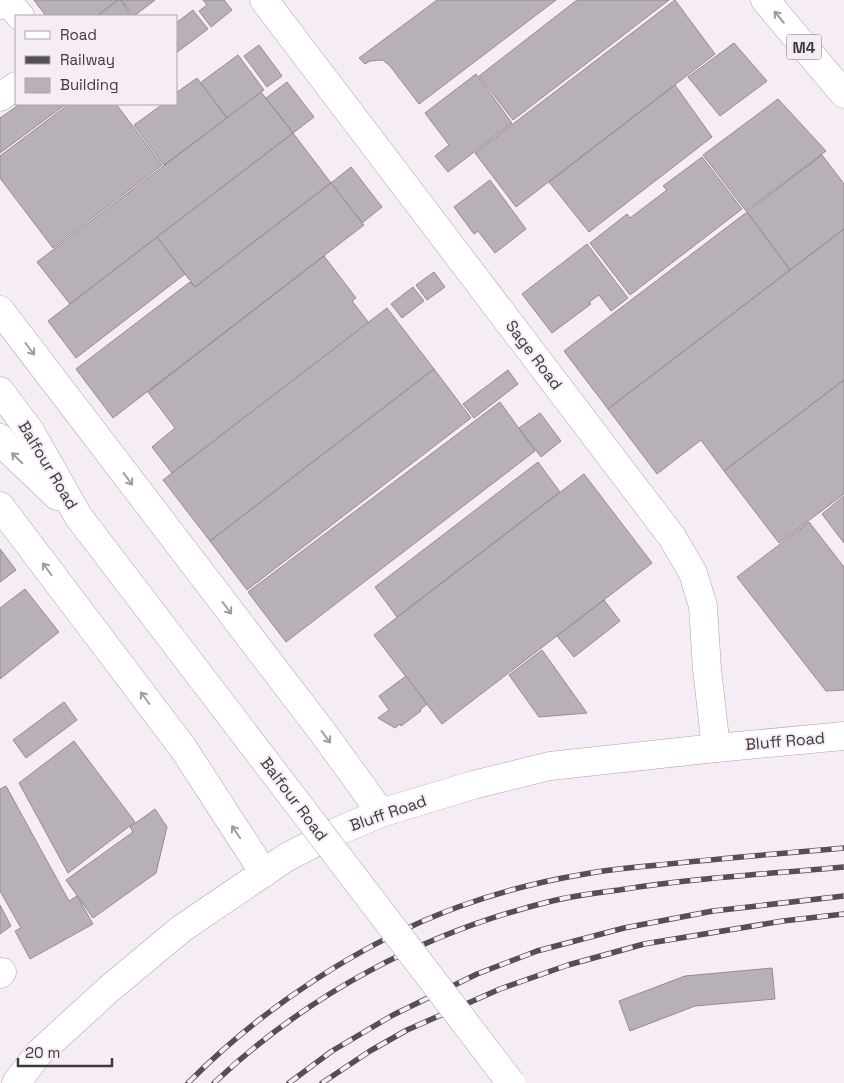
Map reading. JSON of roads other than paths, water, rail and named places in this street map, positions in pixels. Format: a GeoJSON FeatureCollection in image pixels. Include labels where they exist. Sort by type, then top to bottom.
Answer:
{"type":"FeatureCollection","features":[{"type":"Feature","properties":{"kind":"main road","name":"Sage Road"},"geometry":{"type":"LineString","coordinates":[[264,0],[672,537],[693,573],[703,606],[707,669],[716,748]]}},
{"type":"Feature","properties":{"kind":"main road","name":"M4"},"geometry":{"type":"LineString","coordinates":[[764,0],[844,94]]}},
{"type":"Feature","properties":{"kind":"main road"},"geometry":{"type":"LineString","coordinates":[[0,5],[11,6],[19,15]]}},
{"type":"Feature","properties":{"kind":"main road"},"geometry":{"type":"LineString","coordinates":[[0,98],[15,87]]}},
{"type":"Feature","properties":{"kind":"main road"},"geometry":{"type":"LineString","coordinates":[[0,310],[327,738],[381,812]]}},
{"type":"Feature","properties":{"kind":"main road","name":"Balfour Road"},"geometry":{"type":"LineString","coordinates":[[0,391],[30,431],[84,524],[510,1083]]}},
{"type":"Feature","properties":{"kind":"main road","name":"Balfour Road"},"geometry":{"type":"LineString","coordinates":[[0,438],[11,452],[84,524]]}},
{"type":"Feature","properties":{"kind":"main road"},"geometry":{"type":"LineString","coordinates":[[0,506],[183,748],[264,873]]}},
{"type":"Feature","properties":{"kind":"main road","name":"Bluff Road"},"geometry":{"type":"LineString","coordinates":[[16,1083],[40,1053],[109,989],[181,929],[287,857],[381,812],[473,785],[550,766],[844,736]]}},
{"type":"Feature","properties":{"kind":"railway"},"geometry":{"type":"LineString","coordinates":[[188,1083],[247,1029],[314,981],[385,939],[458,907],[521,887],[595,872],[844,848]]}},
{"type":"Feature","properties":{"kind":"railway"},"geometry":{"type":"LineString","coordinates":[[214,1083],[250,1051],[288,1022],[328,995],[369,971],[456,931],[502,915],[557,900],[647,886],[703,879],[844,867]]}},
{"type":"Feature","properties":{"kind":"railway"},"geometry":{"type":"LineString","coordinates":[[289,1083],[332,1051],[393,1015],[477,974],[537,951],[624,928],[713,911],[844,896]]}},
{"type":"Feature","properties":{"kind":"railway"},"geometry":{"type":"LineString","coordinates":[[322,1083],[370,1051],[407,1030],[500,989],[568,965],[644,944],[783,921],[844,914]]}}]}
